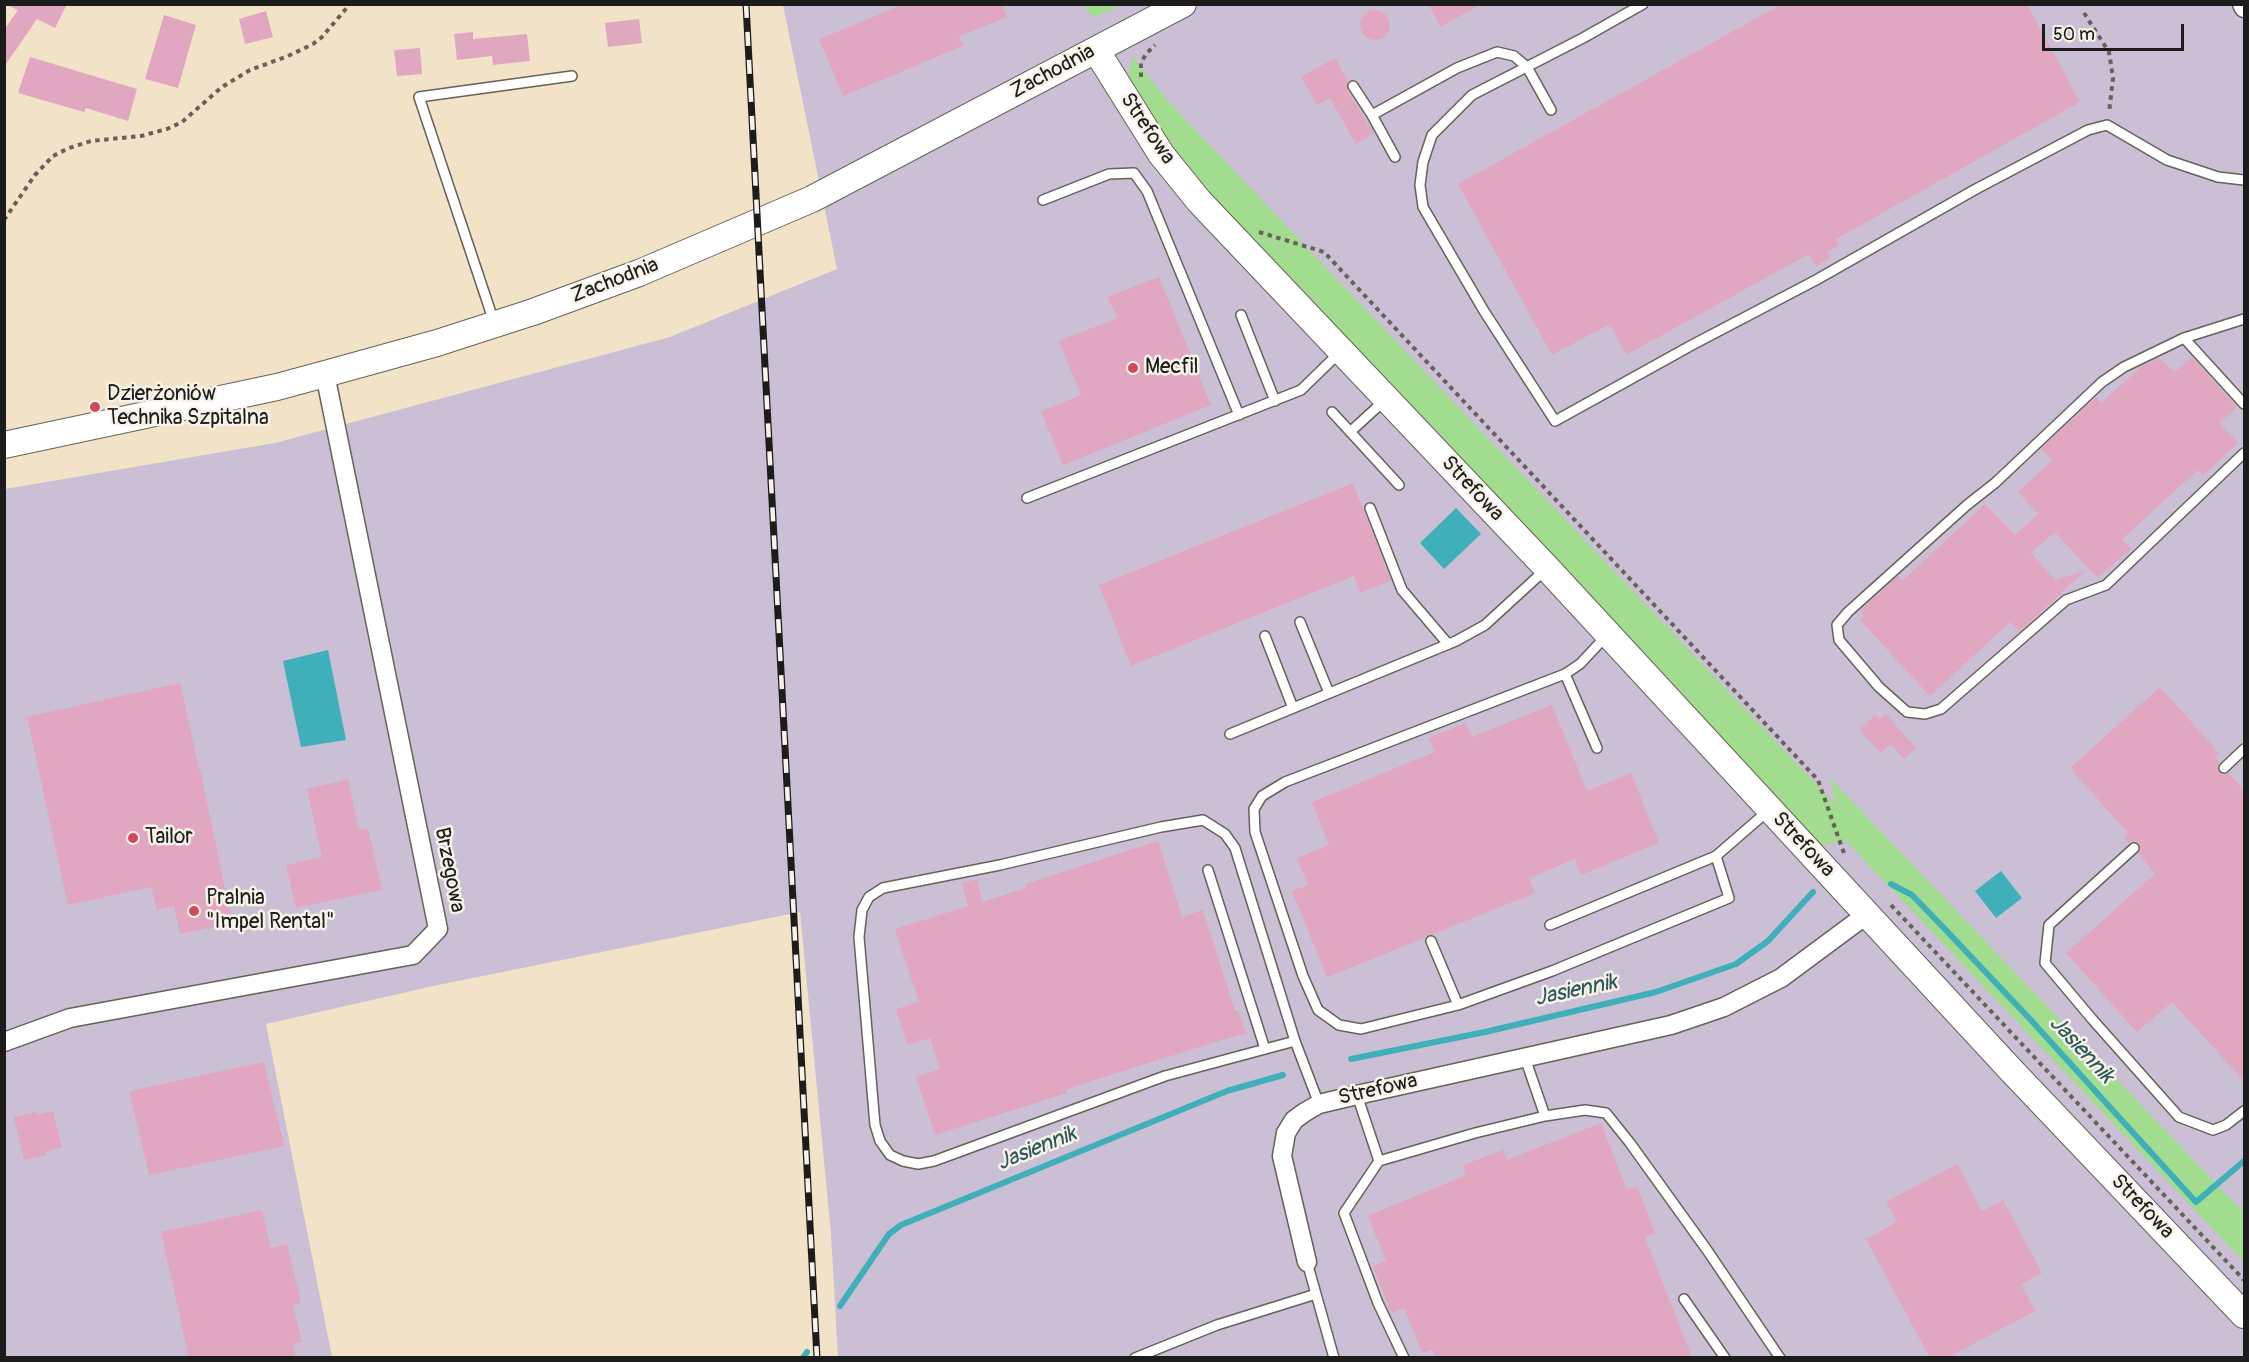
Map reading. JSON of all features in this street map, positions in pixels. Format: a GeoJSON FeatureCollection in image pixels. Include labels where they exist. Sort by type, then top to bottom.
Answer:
{"type":"FeatureCollection","features":[{"type":"Feature","properties":{"kind":"street","name":"Zachodnia"},"geometry":{"type":"LineString","coordinates":[[4,445],[277,387],[325,374],[437,343],[639,273],[802,203],[1183,4]]}},
{"type":"Feature","properties":{"kind":"street"},"geometry":{"type":"LineString","coordinates":[[2242,4],[2244,8]]}},
{"type":"Feature","properties":{"kind":"street","name":"Strefowa"},"geometry":{"type":"LineString","coordinates":[[1096,50],[1161,154],[1199,201],[1547,568],[1769,810],[1875,906],[2244,1315]]}},
{"type":"Feature","properties":{"kind":"street","name":"Brzegowa"},"geometry":{"type":"LineString","coordinates":[[4,1042],[70,1018],[413,954],[438,929],[325,374]]}},
{"type":"Feature","properties":{"kind":"street","name":"Strefowa"},"geometry":{"type":"LineString","coordinates":[[1307,1262],[1282,1156],[1286,1133],[1294,1120],[1319,1104],[1671,1025],[1724,1007],[1781,978],[1875,906]]}},
{"type":"Feature","properties":{"kind":"lane"},"geometry":{"type":"LineString","coordinates":[[1643,4],[1472,94],[1432,135],[1423,162],[1420,185],[1423,207],[1431,224],[1555,421],[1816,280],[1976,189],[2088,130],[2107,125],[2167,160],[2218,177],[2244,180]]}},
{"type":"Feature","properties":{"kind":"lane"},"geometry":{"type":"LineString","coordinates":[[1372,115],[1457,68],[1497,52],[1514,56],[1527,67],[1551,110]]}},
{"type":"Feature","properties":{"kind":"lane"},"geometry":{"type":"LineString","coordinates":[[495,324],[419,97],[572,76]]}},
{"type":"Feature","properties":{"kind":"lane"},"geometry":{"type":"LineString","coordinates":[[1353,86],[1395,157]]}},
{"type":"Feature","properties":{"kind":"lane"},"geometry":{"type":"LineString","coordinates":[[1043,200],[1109,174],[1134,173],[1147,191],[1239,415]]}},
{"type":"Feature","properties":{"kind":"lane"},"geometry":{"type":"LineString","coordinates":[[1241,315],[1275,400]]}},
{"type":"Feature","properties":{"kind":"lane"},"geometry":{"type":"LineString","coordinates":[[2244,319],[2184,338],[2124,368],[2102,382],[1995,483],[1967,505],[1848,612],[1837,625],[1839,640],[1879,687],[1907,712],[1925,714],[1941,709],[2066,600],[2106,585],[2244,453]]}},
{"type":"Feature","properties":{"kind":"lane"},"geometry":{"type":"LineString","coordinates":[[2184,338],[2244,404]]}},
{"type":"Feature","properties":{"kind":"lane"},"geometry":{"type":"LineString","coordinates":[[1026,498],[1301,390],[1341,351]]}},
{"type":"Feature","properties":{"kind":"lane"},"geometry":{"type":"LineString","coordinates":[[1350,432],[1387,398]]}},
{"type":"Feature","properties":{"kind":"lane"},"geometry":{"type":"LineString","coordinates":[[1332,412],[1399,485]]}},
{"type":"Feature","properties":{"kind":"lane"},"geometry":{"type":"LineString","coordinates":[[1370,508],[1402,590],[1448,644]]}},
{"type":"Feature","properties":{"kind":"lane"},"geometry":{"type":"LineString","coordinates":[[1230,734],[1448,644],[1485,625],[1547,568]]}},
{"type":"Feature","properties":{"kind":"lane"},"geometry":{"type":"LineString","coordinates":[[1300,622],[1329,693]]}},
{"type":"Feature","properties":{"kind":"lane"},"geometry":{"type":"LineString","coordinates":[[1608,635],[1580,664],[1565,674],[1285,782],[1262,796],[1254,809],[1255,831],[1303,976],[1318,1010],[1339,1025],[1361,1029],[1458,1005],[1552,971],[1729,898],[1716,856]]}},
{"type":"Feature","properties":{"kind":"lane"},"geometry":{"type":"LineString","coordinates":[[1265,636],[1293,708]]}},
{"type":"Feature","properties":{"kind":"lane"},"geometry":{"type":"LineString","coordinates":[[1565,674],[1597,748]]}},
{"type":"Feature","properties":{"kind":"lane"},"geometry":{"type":"LineString","coordinates":[[2224,768],[2244,749]]}},
{"type":"Feature","properties":{"kind":"lane"},"geometry":{"type":"LineString","coordinates":[[1550,925],[1716,856],[1769,810]]}},
{"type":"Feature","properties":{"kind":"lane"},"geometry":{"type":"LineString","coordinates":[[1295,1041],[1165,1076],[934,1161],[918,1164],[903,1161],[890,1155],[880,1141],[875,1125],[859,937],[862,910],[869,897],[883,888],[1000,865],[1161,827],[1203,820],[1225,834],[1235,848],[1295,1041],[1319,1104]]}},
{"type":"Feature","properties":{"kind":"lane"},"geometry":{"type":"LineString","coordinates":[[2134,848],[2049,925],[2045,963],[2084,1011],[2180,1118],[2214,1130],[2226,1125],[2244,1111]]}},
{"type":"Feature","properties":{"kind":"lane"},"geometry":{"type":"LineString","coordinates":[[1208,870],[1265,1048]]}},
{"type":"Feature","properties":{"kind":"lane"},"geometry":{"type":"LineString","coordinates":[[1431,941],[1458,1005]]}},
{"type":"Feature","properties":{"kind":"lane"},"geometry":{"type":"LineString","coordinates":[[1525,1058],[1545,1116]]}},
{"type":"Feature","properties":{"kind":"lane"},"geometry":{"type":"LineString","coordinates":[[1357,1095],[1379,1161]]}},
{"type":"Feature","properties":{"kind":"lane"},"geometry":{"type":"LineString","coordinates":[[1404,1358],[1378,1304],[1344,1213],[1379,1161],[1475,1133],[1545,1116],[1585,1110],[1606,1113],[1630,1143],[1693,1230],[1780,1358]]}},
{"type":"Feature","properties":{"kind":"lane"},"geometry":{"type":"LineString","coordinates":[[1307,1262],[1334,1358]]}},
{"type":"Feature","properties":{"kind":"lane"},"geometry":{"type":"LineString","coordinates":[[1135,1358],[1216,1325],[1316,1294]]}},
{"type":"Feature","properties":{"kind":"lane"},"geometry":{"type":"LineString","coordinates":[[1684,1299],[1725,1358]]}},
{"type":"Feature","properties":{"kind":"path"},"geometry":{"type":"LineString","coordinates":[[4,220],[35,175],[53,156],[91,141],[141,136],[182,122],[222,87],[250,70],[314,44],[350,4]]}},
{"type":"Feature","properties":{"kind":"path"},"geometry":{"type":"LineString","coordinates":[[2084,14],[2109,52],[2113,78],[2107,125]]}},
{"type":"Feature","properties":{"kind":"path"},"geometry":{"type":"LineString","coordinates":[[1141,79],[1141,63],[1146,54],[1163,41]]}},
{"type":"Feature","properties":{"kind":"path"},"geometry":{"type":"LineString","coordinates":[[1255,231],[1324,252],[1818,780],[1844,856],[1852,864]]}},
{"type":"Feature","properties":{"kind":"path"},"geometry":{"type":"LineString","coordinates":[[1875,906],[2244,1280]]}},
{"type":"Feature","properties":{"kind":"shaded area"},"geometry":{"type":"Polygon","coordinates":[[[783,5],[2244,5],[2244,1357],[838,1357],[831,1234],[800,912],[438,985],[266,1024],[332,1357],[5,1358],[5,489],[275,443],[670,337],[837,269],[783,5]]]}},
{"type":"Feature","properties":{"kind":"green space"},"geometry":{"type":"Polygon","coordinates":[[[1082,5],[1116,5],[1118,7],[1093,17],[1082,5]]]}},
{"type":"Feature","properties":{"kind":"green space"},"geometry":{"type":"Polygon","coordinates":[[[1132,56],[1167,100],[1836,805],[1830,778],[2244,1213],[2244,1262],[1846,841],[1822,845],[1214,199],[1148,114],[1129,74],[1132,56]]]}},
{"type":"Feature","properties":{"kind":"water"},"geometry":{"type":"Polygon","coordinates":[[[1456,508],[1481,534],[1444,569],[1420,543],[1456,508]]]}},
{"type":"Feature","properties":{"kind":"water"},"geometry":{"type":"Polygon","coordinates":[[[328,650],[346,740],[301,747],[283,661],[328,650]]]}},
{"type":"Feature","properties":{"kind":"water"},"geometry":{"type":"Polygon","coordinates":[[[2001,871],[2022,898],[1996,918],[1975,891],[2001,871]]]}},
{"type":"Feature","properties":{"kind":"building"},"geometry":{"type":"Polygon","coordinates":[[[5,4],[67,4],[55,28],[37,19],[4,67],[4,30],[18,10],[5,4]]]}},
{"type":"Feature","properties":{"kind":"building"},"geometry":{"type":"Polygon","coordinates":[[[905,4],[1002,4],[1007,17],[959,36],[963,46],[843,96],[819,39],[905,4]]]}},
{"type":"Feature","properties":{"kind":"building"},"geometry":{"type":"Polygon","coordinates":[[[1428,4],[1481,4],[1441,27],[1428,4]]]}},
{"type":"Feature","properties":{"kind":"building"},"geometry":{"type":"Polygon","coordinates":[[[1782,4],[2027,4],[2080,102],[1836,239],[1839,245],[1827,252],[1830,258],[1816,266],[1809,254],[1626,355],[1610,324],[1552,355],[1458,184],[1782,4]]]}},
{"type":"Feature","properties":{"kind":"building"},"geometry":{"type":"Polygon","coordinates":[[[1375,10],[1386,14],[1390,25],[1386,36],[1375,40],[1364,36],[1360,25],[1364,14],[1375,10]]]}},
{"type":"Feature","properties":{"kind":"building"},"geometry":{"type":"Polygon","coordinates":[[[266,11],[273,37],[245,44],[239,19],[266,11]]]}},
{"type":"Feature","properties":{"kind":"building"},"geometry":{"type":"Polygon","coordinates":[[[164,15],[196,25],[178,88],[145,79],[164,15]]]}},
{"type":"Feature","properties":{"kind":"building"},"geometry":{"type":"Polygon","coordinates":[[[639,19],[642,43],[608,47],[605,23],[639,19]]]}},
{"type":"Feature","properties":{"kind":"building"},"geometry":{"type":"Polygon","coordinates":[[[473,32],[473,39],[527,34],[530,61],[493,65],[492,56],[457,60],[454,34],[473,32]]]}},
{"type":"Feature","properties":{"kind":"building"},"geometry":{"type":"Polygon","coordinates":[[[420,48],[422,74],[397,76],[394,50],[420,48]]]}},
{"type":"Feature","properties":{"kind":"building"},"geometry":{"type":"Polygon","coordinates":[[[30,57],[137,89],[128,121],[86,108],[84,112],[18,93],[30,57]]]}},
{"type":"Feature","properties":{"kind":"building"},"geometry":{"type":"Polygon","coordinates":[[[1335,58],[1348,81],[1347,90],[1374,133],[1356,144],[1330,98],[1317,105],[1301,77],[1335,58]]]}},
{"type":"Feature","properties":{"kind":"building","name":"Mecfil"},"geometry":{"type":"Polygon","coordinates":[[[1159,277],[1211,405],[1063,465],[1041,411],[1081,395],[1059,341],[1117,318],[1108,297],[1159,277]]]}},
{"type":"Feature","properties":{"kind":"building"},"geometry":{"type":"Polygon","coordinates":[[[2192,357],[2237,407],[2219,423],[2238,443],[2203,476],[2198,470],[2122,539],[2131,549],[2097,578],[2055,532],[2031,553],[2055,580],[2085,571],[2020,631],[2010,622],[1930,696],[1860,620],[1864,616],[1860,611],[1898,576],[1902,581],[1985,504],[2015,535],[2038,514],[2018,492],[2052,460],[2041,449],[2096,397],[2101,403],[2142,366],[2159,358],[2175,372],[2192,357]]]}},
{"type":"Feature","properties":{"kind":"building"},"geometry":{"type":"Polygon","coordinates":[[[1353,483],[1391,581],[1360,593],[1354,576],[1131,666],[1099,585],[1353,483]]]}},
{"type":"Feature","properties":{"kind":"building","name":"Tailor"},"geometry":{"type":"Polygon","coordinates":[[[180,683],[232,923],[180,934],[174,906],[157,910],[151,887],[68,905],[27,717],[180,683]]]}},
{"type":"Feature","properties":{"kind":"building"},"geometry":{"type":"Polygon","coordinates":[[[2160,687],[2219,753],[2214,757],[2220,763],[2217,767],[2219,772],[2223,775],[2229,773],[2244,791],[2244,1081],[2172,1002],[2137,1032],[2066,953],[2155,874],[2138,853],[2141,849],[2139,844],[2135,841],[2129,843],[2124,838],[2128,833],[2070,768],[2160,687]]]}},
{"type":"Feature","properties":{"kind":"building"},"geometry":{"type":"Polygon","coordinates":[[[1552,705],[1587,791],[1631,773],[1659,843],[1581,875],[1575,859],[1529,878],[1535,893],[1327,977],[1292,891],[1308,885],[1297,858],[1329,845],[1312,802],[1435,752],[1429,738],[1466,723],[1472,737],[1552,705]]]}},
{"type":"Feature","properties":{"kind":"building"},"geometry":{"type":"Polygon","coordinates":[[[1886,714],[1916,748],[1904,759],[1891,744],[1881,753],[1859,730],[1875,715],[1880,719],[1886,714]]]}},
{"type":"Feature","properties":{"kind":"building"},"geometry":{"type":"Polygon","coordinates":[[[348,779],[359,830],[368,828],[382,890],[296,908],[286,865],[322,857],[307,789],[348,779]]]}},
{"type":"Feature","properties":{"kind":"building"},"geometry":{"type":"Polygon","coordinates":[[[1158,841],[1182,917],[1203,910],[1235,1011],[1238,1010],[1246,1034],[1088,1082],[1066,1090],[1067,1093],[935,1135],[916,1077],[940,1069],[930,1038],[907,1045],[896,1009],[919,1002],[895,929],[968,906],[962,883],[977,879],[982,902],[1026,888],[1025,884],[1158,841]]]}},
{"type":"Feature","properties":{"kind":"building"},"geometry":{"type":"Polygon","coordinates":[[[264,1062],[284,1146],[149,1175],[129,1091],[264,1062]]]}},
{"type":"Feature","properties":{"kind":"building"},"geometry":{"type":"Polygon","coordinates":[[[53,1111],[62,1147],[45,1152],[46,1155],[24,1160],[14,1117],[53,1111]]]}},
{"type":"Feature","properties":{"kind":"building"},"geometry":{"type":"Polygon","coordinates":[[[1601,1123],[1627,1190],[1637,1186],[1655,1233],[1645,1237],[1692,1358],[1435,1358],[1432,1350],[1422,1353],[1404,1308],[1391,1313],[1373,1266],[1386,1261],[1368,1216],[1466,1175],[1463,1165],[1503,1150],[1507,1160],[1601,1123]]]}},
{"type":"Feature","properties":{"kind":"building"},"geometry":{"type":"Polygon","coordinates":[[[1957,1164],[1982,1211],[2003,1200],[2042,1273],[2021,1284],[2035,1311],[1947,1358],[1930,1358],[1866,1239],[1897,1222],[1886,1202],[1957,1164]]]}},
{"type":"Feature","properties":{"kind":"building"},"geometry":{"type":"Polygon","coordinates":[[[262,1210],[271,1248],[287,1244],[301,1303],[293,1305],[302,1342],[293,1344],[296,1358],[189,1358],[161,1232],[262,1210]]]}},
{"type":"Feature","properties":{"kind":"waterway","name":"Jasiennik"},"geometry":{"type":"LineString","coordinates":[[1891,884],[1912,895],[1942,926],[2196,1202],[2244,1161]]}},
{"type":"Feature","properties":{"kind":"waterway","name":"Jasiennik"},"geometry":{"type":"LineString","coordinates":[[1351,1059],[1485,1032],[1656,992],[1736,964],[1768,941],[1813,892]]}},
{"type":"Feature","properties":{"kind":"waterway","name":"Jasiennik"},"geometry":{"type":"LineString","coordinates":[[840,1306],[889,1234],[901,1225],[1227,1091],[1283,1075]]}},
{"type":"Feature","properties":{"kind":"waterway","name":"Jasiennik"},"geometry":{"type":"LineString","coordinates":[[803,1358],[807,1352]]}},
{"type":"Feature","properties":{"kind":"railway"},"geometry":{"type":"LineString","coordinates":[[746,4],[817,1358]]}},
{"type":"Feature","properties":{"kind":"place","name":"Mecfil"},"geometry":{"type":"Point","coordinates":[1133,368]}},
{"type":"Feature","properties":{"kind":"place","name":"Dzierżoniów Technika Szpitalna"},"geometry":{"type":"Point","coordinates":[95,407]}},
{"type":"Feature","properties":{"kind":"place","name":"Tailor"},"geometry":{"type":"Point","coordinates":[133,838]}},
{"type":"Feature","properties":{"kind":"place","name":"Pralnia \"Impel Rental\""},"geometry":{"type":"Point","coordinates":[194,911]}}]}
